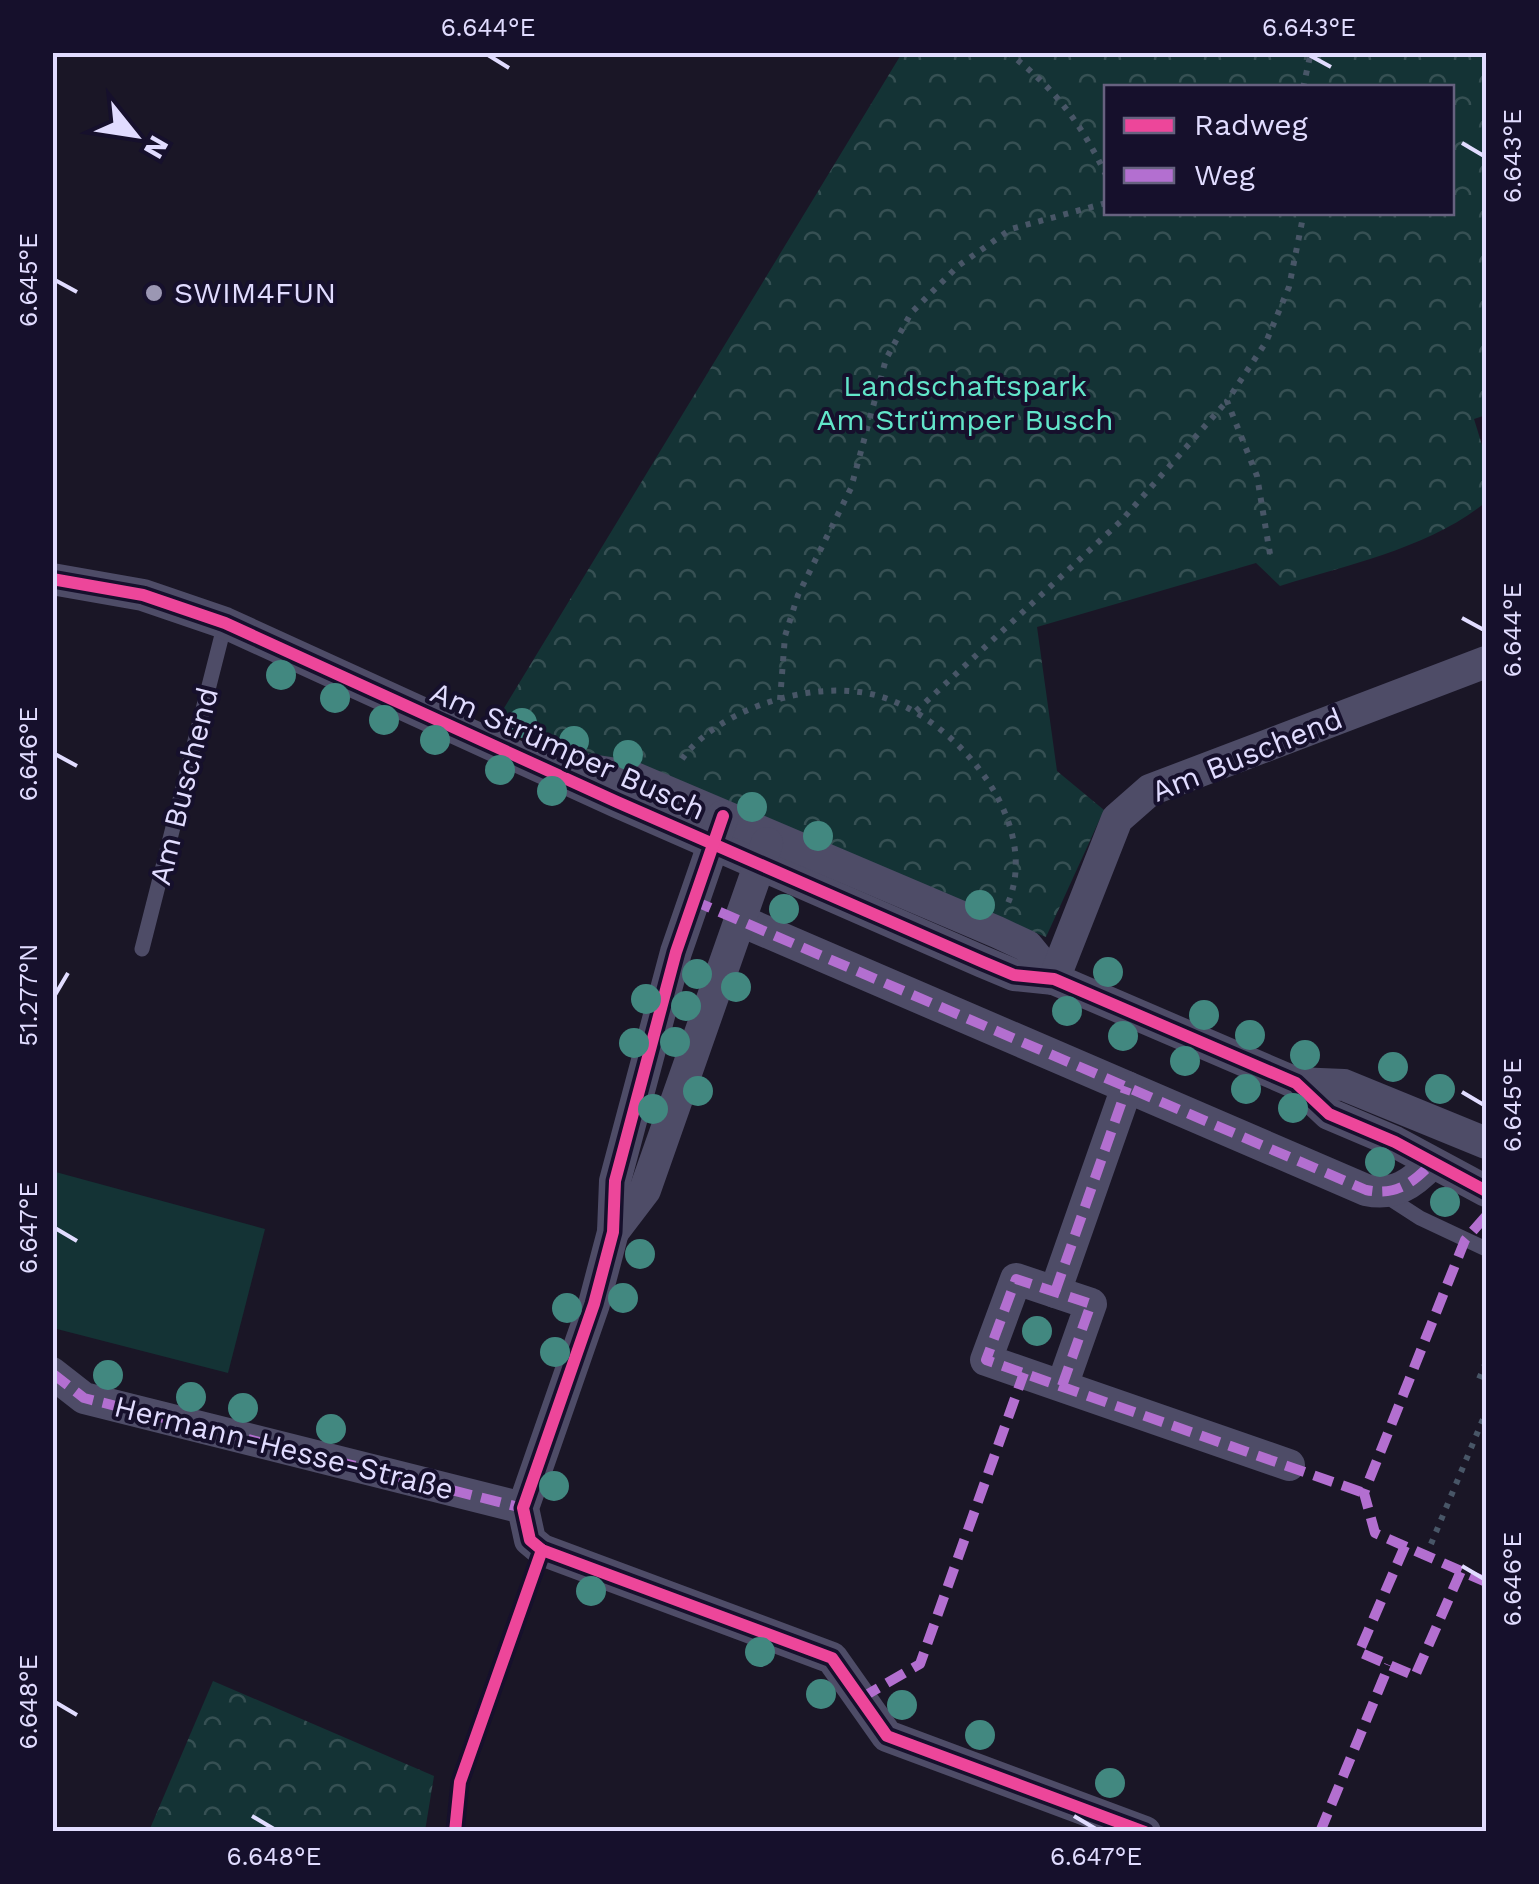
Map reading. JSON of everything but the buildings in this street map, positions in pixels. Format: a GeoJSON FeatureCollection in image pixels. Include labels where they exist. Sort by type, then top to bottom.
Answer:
{"type":"FeatureCollection","features":[{"type":"Feature","properties":{"kind":"street","name":"Am Strümper Busch"},"geometry":{"type":"LineString","coordinates":[[52,580],[143,595],[225,624],[528,760],[630,776],[717,830],[1027,946],[1054,978],[1296,1083],[1330,1114],[1395,1142],[1486,1191]]}},
{"type":"Feature","properties":{"kind":"street","name":"Am Buschend"},"geometry":{"type":"LineString","coordinates":[[1054,978],[1117,819],[1150,790],[1486,662]]}},
{"type":"Feature","properties":{"kind":"street"},"geometry":{"type":"LineString","coordinates":[[717,830],[676,952],[615,1181],[612,1232],[594,1304],[523,1508],[530,1540],[542,1550],[832,1658],[887,1736],[1145,1832]]}},
{"type":"Feature","properties":{"kind":"street"},"geometry":{"type":"LineString","coordinates":[[612,1232],[645,1190],[765,850]]}},
{"type":"Feature","properties":{"kind":"street"},"geometry":{"type":"LineString","coordinates":[[740,920],[1366,1190],[1383,1193],[1403,1188],[1432,1162]]}},
{"type":"Feature","properties":{"kind":"street","name":"Am Strümper Busch"},"geometry":{"type":"LineString","coordinates":[[1296,1083],[1344,1085],[1486,1143]]}},
{"type":"Feature","properties":{"kind":"street"},"geometry":{"type":"LineString","coordinates":[[1054,1292],[1126,1087]]}},
{"type":"Feature","properties":{"kind":"street"},"geometry":{"type":"LineString","coordinates":[[1062,1386],[1091,1304],[1016,1279],[986,1360],[1289,1465]]}},
{"type":"Feature","properties":{"kind":"street","name":"Hermann-Hesse-Straße"},"geometry":{"type":"LineString","coordinates":[[52,1373],[84,1398],[523,1508]]}},
{"type":"Feature","properties":{"kind":"lane","name":"Am Buschend"},"geometry":{"type":"LineString","coordinates":[[142,949],[225,624]]}},
{"type":"Feature","properties":{"kind":"lane"},"geometry":{"type":"LineString","coordinates":[[1383,1193],[1420,1218],[1486,1249]]}},
{"type":"Feature","properties":{"kind":"path"},"geometry":{"type":"LineString","coordinates":[[1007,52],[1039,76],[1085,131],[1104,171]]}},
{"type":"Feature","properties":{"kind":"path"},"geometry":{"type":"LineString","coordinates":[[1304,85],[1311,52]]}},
{"type":"Feature","properties":{"kind":"path"},"geometry":{"type":"LineString","coordinates":[[1007,905],[1015,885],[1014,841],[998,798],[966,750],[916,711],[873,694],[824,692],[780,700],[785,636],[798,595],[851,488],[886,358],[912,314],[958,266],[1011,229],[1104,204]]}},
{"type":"Feature","properties":{"kind":"path"},"geometry":{"type":"LineString","coordinates":[[916,711],[1121,521],[1227,401],[1266,342],[1282,305],[1303,215]]}},
{"type":"Feature","properties":{"kind":"path"},"geometry":{"type":"LineString","coordinates":[[1227,401],[1257,476],[1270,554]]}},
{"type":"Feature","properties":{"kind":"path"},"geometry":{"type":"LineString","coordinates":[[1486,1362],[1479,1380],[1486,1383]]}},
{"type":"Feature","properties":{"kind":"path"},"geometry":{"type":"LineString","coordinates":[[1426,1556],[1486,1412]]}},
{"type":"Feature","properties":{"kind":"green space","name":"Landschaftspark Am Strümper Busch"},"geometry":{"type":"Polygon","coordinates":[[[902,53],[1486,53],[1486,415],[1474,419],[1486,458],[1486,502],[1464,518],[1414,543],[1280,586],[1256,563],[1037,627],[1057,771],[1104,810],[1046,937],[618,763],[495,723],[902,53]]]}},
{"type":"Feature","properties":{"kind":"green space"},"geometry":{"type":"Polygon","coordinates":[[[52,1171],[265,1229],[228,1373],[53,1328],[52,1171]]]}},
{"type":"Feature","properties":{"kind":"green space"},"geometry":{"type":"Polygon","coordinates":[[[213,1681],[434,1776],[425,1831],[149,1831],[213,1681]]]}},
{"type":"Feature","properties":{"kind":"marked path"},"geometry":{"type":"LineString","coordinates":[[692,900],[1366,1190],[1402,1187],[1432,1163]]}},
{"type":"Feature","properties":{"kind":"marked path"},"geometry":{"type":"LineString","coordinates":[[1055,1292],[1127,1087]]}},
{"type":"Feature","properties":{"kind":"marked path"},"geometry":{"type":"LineString","coordinates":[[1486,1216],[1465,1240],[1364,1493],[1375,1533],[1486,1582]]}},
{"type":"Feature","properties":{"kind":"marked path"},"geometry":{"type":"LineString","coordinates":[[1062,1386],[1091,1304],[1016,1279],[986,1360],[1364,1493]]}},
{"type":"Feature","properties":{"kind":"marked path"},"geometry":{"type":"LineString","coordinates":[[52,1373],[84,1398],[523,1508]]}},
{"type":"Feature","properties":{"kind":"marked path"},"geometry":{"type":"LineString","coordinates":[[861,1698],[920,1664],[1024,1373]]}},
{"type":"Feature","properties":{"kind":"marked path"},"geometry":{"type":"LineString","coordinates":[[1405,1546],[1359,1652],[1415,1676],[1461,1571]]}},
{"type":"Feature","properties":{"kind":"marked path"},"geometry":{"type":"LineString","coordinates":[[1320,1832],[1389,1665]]}},
{"type":"Feature","properties":{"kind":"cycle path"},"geometry":{"type":"LineString","coordinates":[[52,579],[143,595],[225,623],[617,802],[983,962],[1014,975],[1054,979],[1296,1083],[1329,1114],[1395,1142],[1486,1191]]}},
{"type":"Feature","properties":{"kind":"cycle path"},"geometry":{"type":"LineString","coordinates":[[723,816],[676,952],[615,1181],[613,1232],[594,1304],[523,1508],[530,1540],[542,1550],[832,1658],[887,1736],[1145,1832]]}},
{"type":"Feature","properties":{"kind":"cycle path"},"geometry":{"type":"LineString","coordinates":[[455,1832],[460,1782],[542,1550]]}},
{"type":"Feature","properties":{"kind":"place","name":"SWIM4FUN"},"geometry":{"type":"Point","coordinates":[154,293]}}]}
